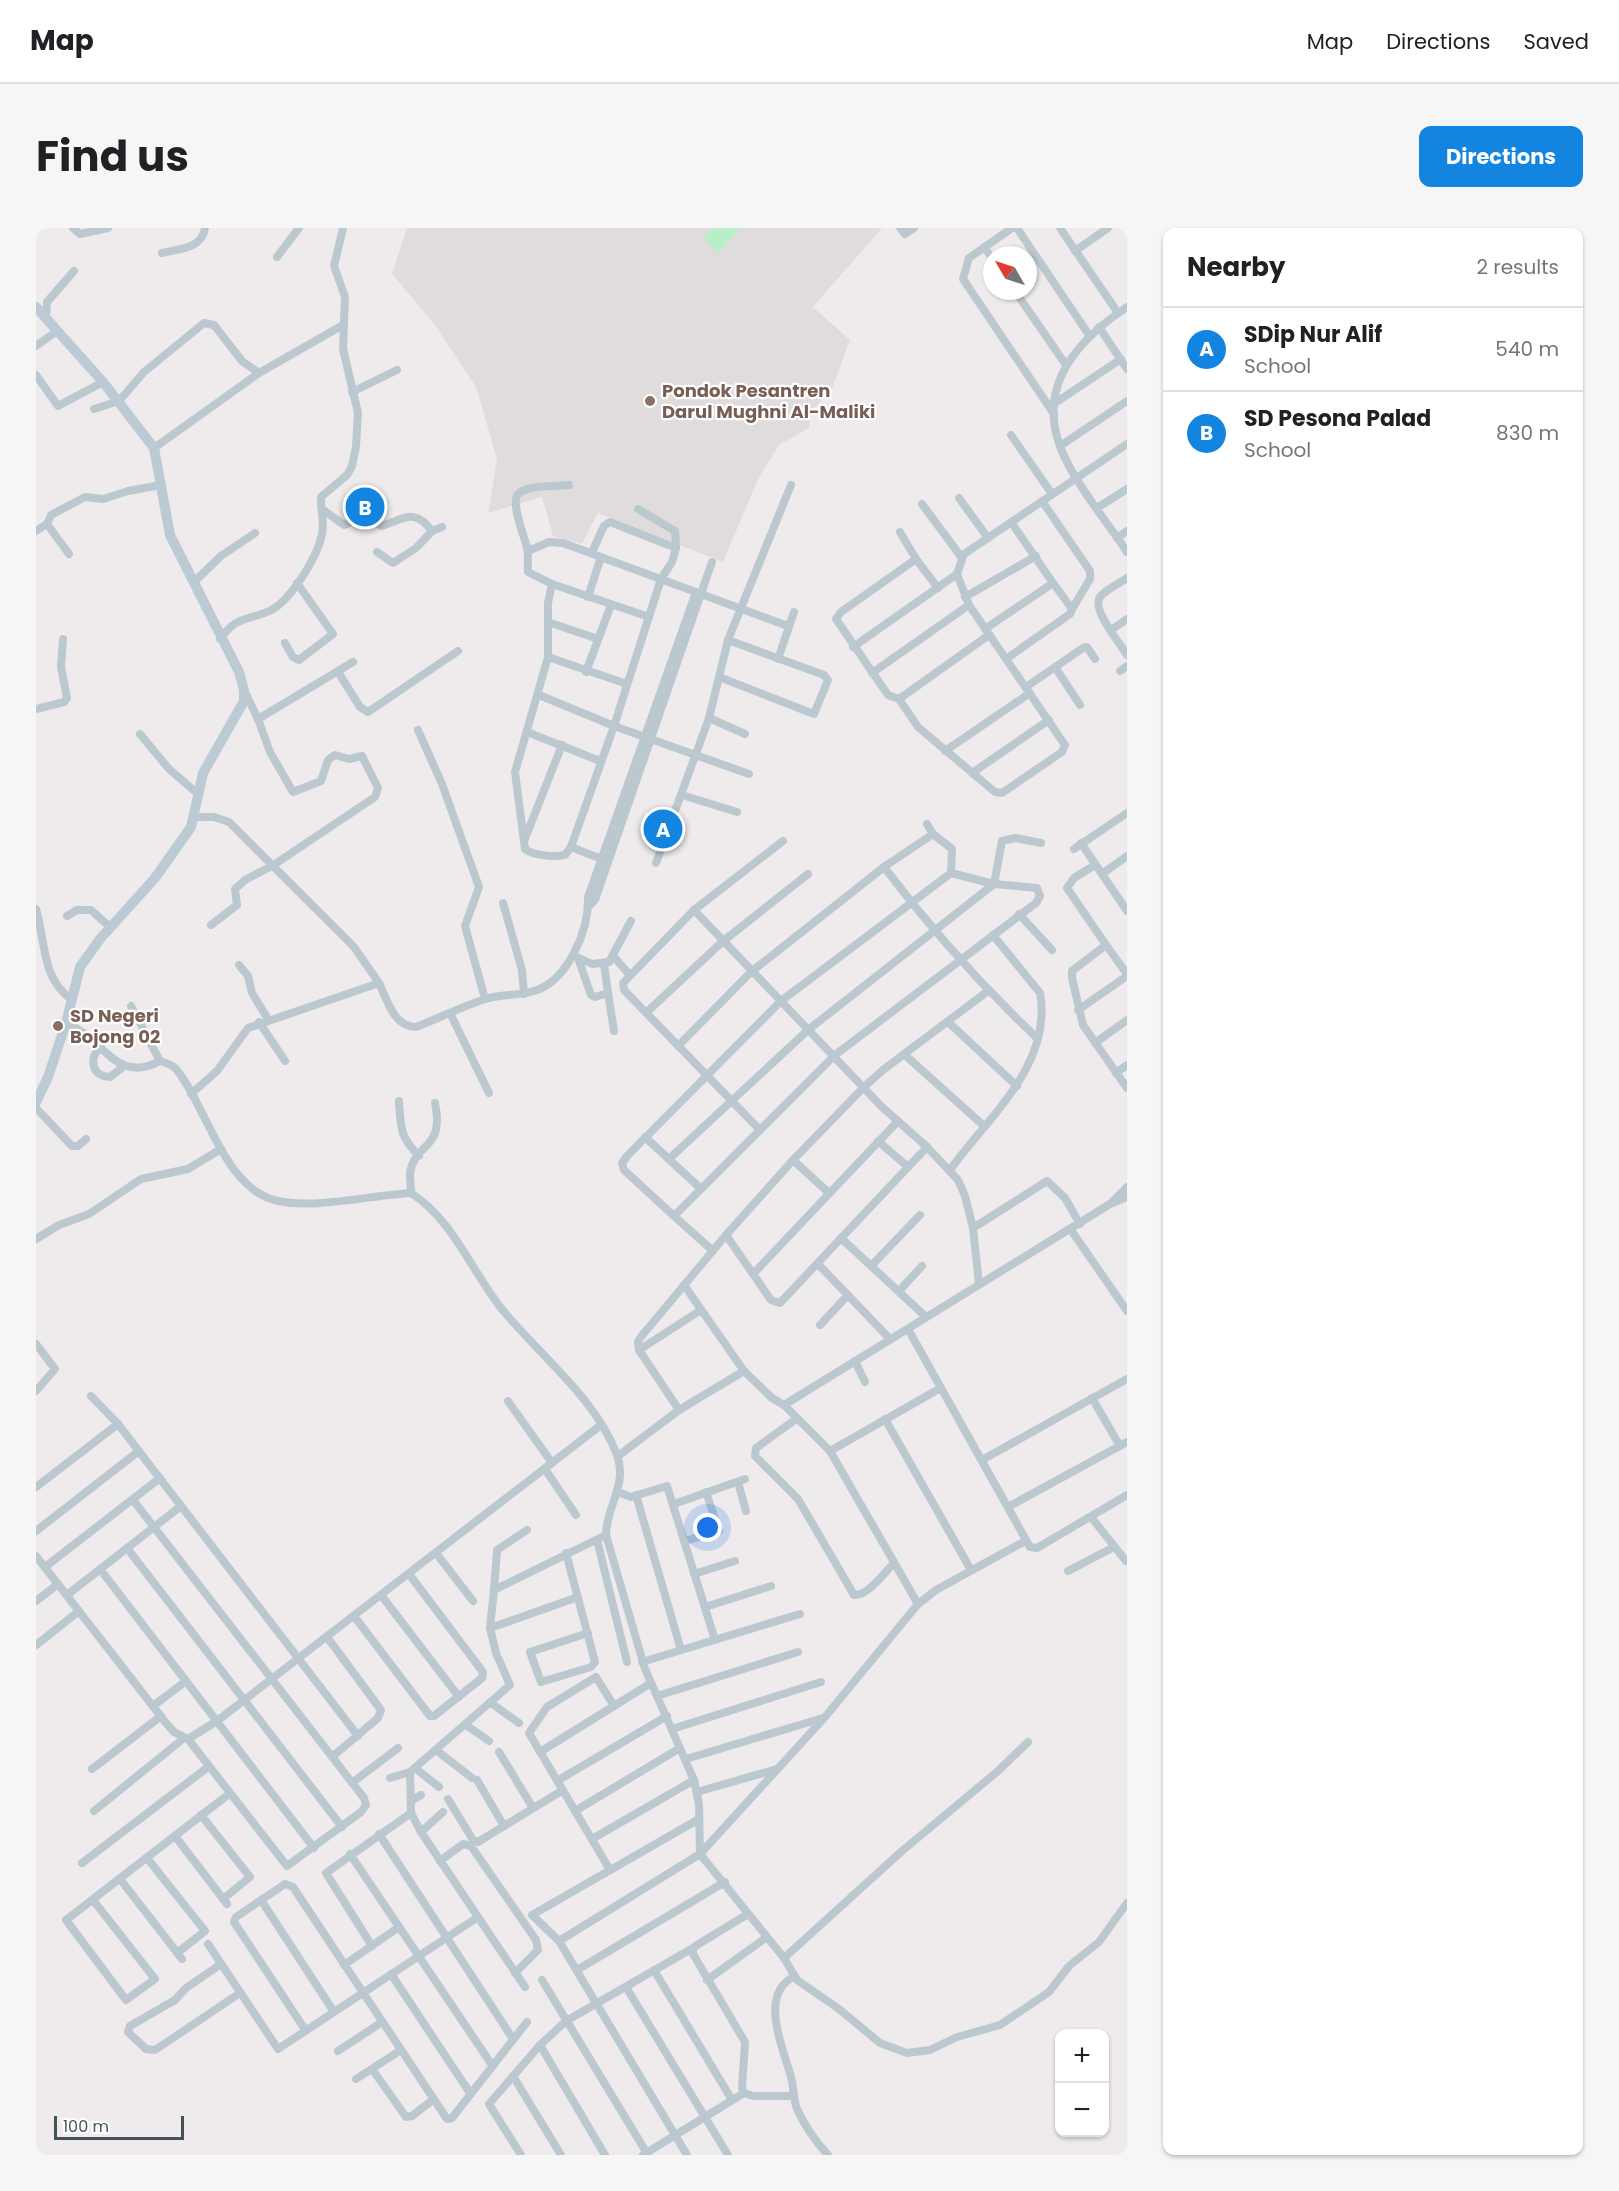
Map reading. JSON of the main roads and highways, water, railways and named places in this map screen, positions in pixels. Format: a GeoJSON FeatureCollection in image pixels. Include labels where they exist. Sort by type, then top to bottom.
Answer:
{"type":"FeatureCollection","features":[{"type":"Feature","properties":{"kind":"place","name":"Pondok Pesantren Darul Mughni Al-Maliki"},"geometry":{"type":"Point","coordinates":[650,401]}},
{"type":"Feature","properties":{"kind":"place","name":"SD Pesona Palad"},"geometry":{"type":"Point","coordinates":[365,507]}},
{"type":"Feature","properties":{"kind":"place","name":"SDip Nur Alif"},"geometry":{"type":"Point","coordinates":[663,829]}},
{"type":"Feature","properties":{"kind":"place","name":"SD Negeri Bojong 02"},"geometry":{"type":"Point","coordinates":[58,1026]}}]}
